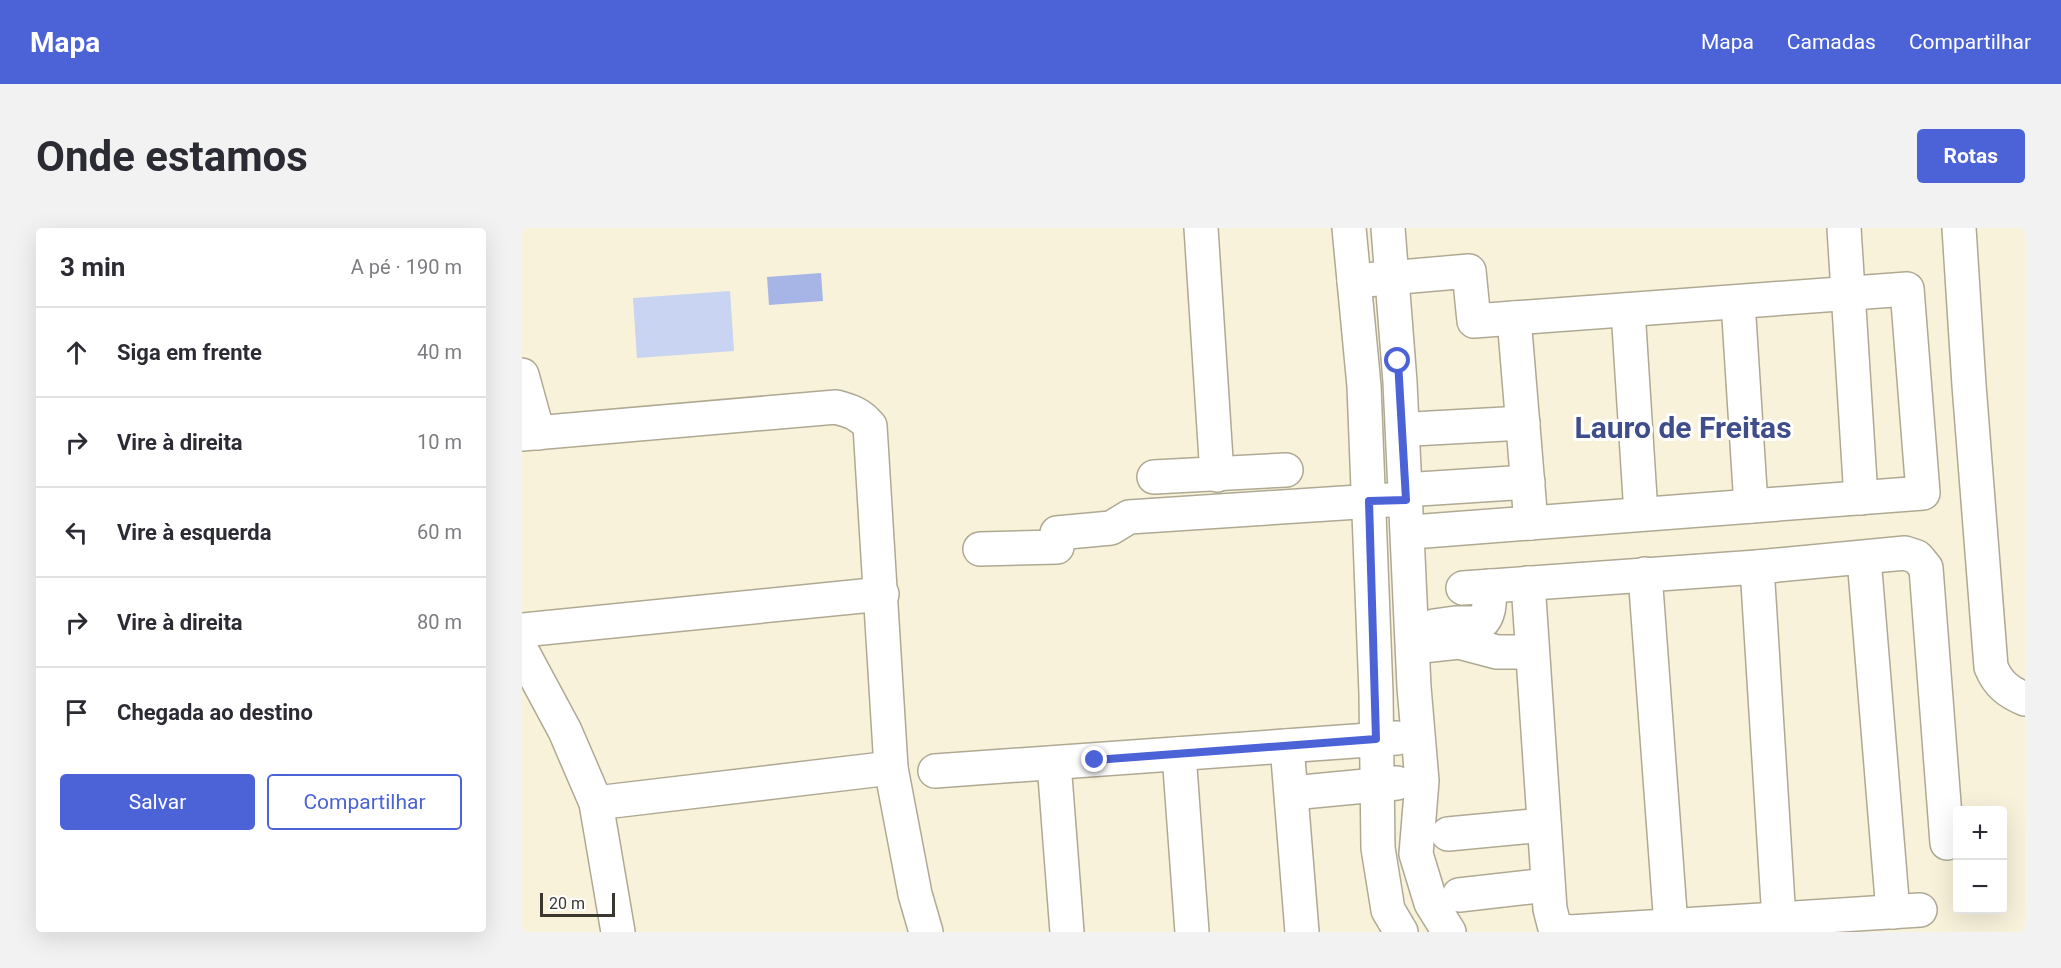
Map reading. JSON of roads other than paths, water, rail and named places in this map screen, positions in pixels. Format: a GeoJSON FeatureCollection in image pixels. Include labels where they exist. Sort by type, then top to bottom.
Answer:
{"type":"FeatureCollection","features":[{"type":"Feature","properties":{"kind":"street"},"geometry":{"type":"LineString","coordinates":[[1201,228],[1217,475]]}},
{"type":"Feature","properties":{"kind":"street"},"geometry":{"type":"LineString","coordinates":[[1349,228],[1364,386],[1378,848],[1388,910],[1401,932]]}},
{"type":"Feature","properties":{"kind":"street"},"geometry":{"type":"LineString","coordinates":[[1388,228],[1400,382],[1412,495],[1413,638],[1422,782],[1416,854],[1431,903],[1449,932]]}},
{"type":"Feature","properties":{"kind":"street"},"geometry":{"type":"LineString","coordinates":[[1844,228],[1861,498]]}},
{"type":"Feature","properties":{"kind":"street"},"geometry":{"type":"LineString","coordinates":[[1959,228],[1991,667],[1996,680],[2007,690],[2025,699]]}},
{"type":"Feature","properties":{"kind":"street"},"geometry":{"type":"LineString","coordinates":[[1354,281],[1469,271],[1474,321],[1907,289],[1923,493],[1425,531]]}},
{"type":"Feature","properties":{"kind":"street"},"geometry":{"type":"LineString","coordinates":[[1738,302],[1751,506]]}},
{"type":"Feature","properties":{"kind":"street"},"geometry":{"type":"LineString","coordinates":[[1628,310],[1641,514]]}},
{"type":"Feature","properties":{"kind":"street"},"geometry":{"type":"LineString","coordinates":[[1514,318],[1531,523]]}},
{"type":"Feature","properties":{"kind":"street"},"geometry":{"type":"LineString","coordinates":[[522,375],[530,433],[836,407],[852,411],[863,417],[870,426],[891,768],[915,894],[926,932]]}},
{"type":"Feature","properties":{"kind":"street"},"geometry":{"type":"LineString","coordinates":[[1413,429],[1523,423]]}},
{"type":"Feature","properties":{"kind":"street"},"geometry":{"type":"LineString","coordinates":[[1154,477],[1286,470]]}},
{"type":"Feature","properties":{"kind":"street"},"geometry":{"type":"LineString","coordinates":[[980,549],[1057,547],[1057,533],[1112,528],[1129,518],[1369,501],[1528,482]]}},
{"type":"Feature","properties":{"kind":"street"},"geometry":{"type":"LineString","coordinates":[[1413,638],[1455,623],[1481,623],[1487,617],[1476,587],[1905,554],[1917,557],[1926,568],[1947,843]]}},
{"type":"Feature","properties":{"kind":"street"},"geometry":{"type":"LineString","coordinates":[[1527,583],[1548,885],[1552,920],[1555,927],[1569,932],[1906,911],[1864,558]]}},
{"type":"Feature","properties":{"kind":"street"},"geometry":{"type":"LineString","coordinates":[[1757,567],[1779,920]]}},
{"type":"Feature","properties":{"kind":"street"},"geometry":{"type":"LineString","coordinates":[[1645,574],[1671,926]]}},
{"type":"Feature","properties":{"kind":"street"},"geometry":{"type":"LineString","coordinates":[[522,630],[882,594]]}},
{"type":"Feature","properties":{"kind":"street"},"geometry":{"type":"LineString","coordinates":[[1413,638],[1459,642],[1497,652],[1533,652]]}},
{"type":"Feature","properties":{"kind":"street"},"geometry":{"type":"LineString","coordinates":[[522,651],[565,731],[596,803],[618,932]]}},
{"type":"Feature","properties":{"kind":"street"},"geometry":{"type":"LineString","coordinates":[[935,771],[1418,736]]}},
{"type":"Feature","properties":{"kind":"street"},"geometry":{"type":"LineString","coordinates":[[1287,746],[1302,932]]}},
{"type":"Feature","properties":{"kind":"street"},"geometry":{"type":"LineString","coordinates":[[1179,754],[1192,932]]}},
{"type":"Feature","properties":{"kind":"street"},"geometry":{"type":"LineString","coordinates":[[1053,763],[1067,932]]}},
{"type":"Feature","properties":{"kind":"street"},"geometry":{"type":"LineString","coordinates":[[596,803],[891,768]]}},
{"type":"Feature","properties":{"kind":"street"},"geometry":{"type":"LineString","coordinates":[[1292,793],[1422,782]]}},
{"type":"Feature","properties":{"kind":"street"},"geometry":{"type":"LineString","coordinates":[[1448,834],[1544,825]]}},
{"type":"Feature","properties":{"kind":"street"},"geometry":{"type":"LineString","coordinates":[[1459,895],[1548,885]]}},
{"type":"Feature","properties":{"kind":"district","name":"Lauro de Freitas"},"geometry":{"type":"Point","coordinates":[1683,427]}}]}
